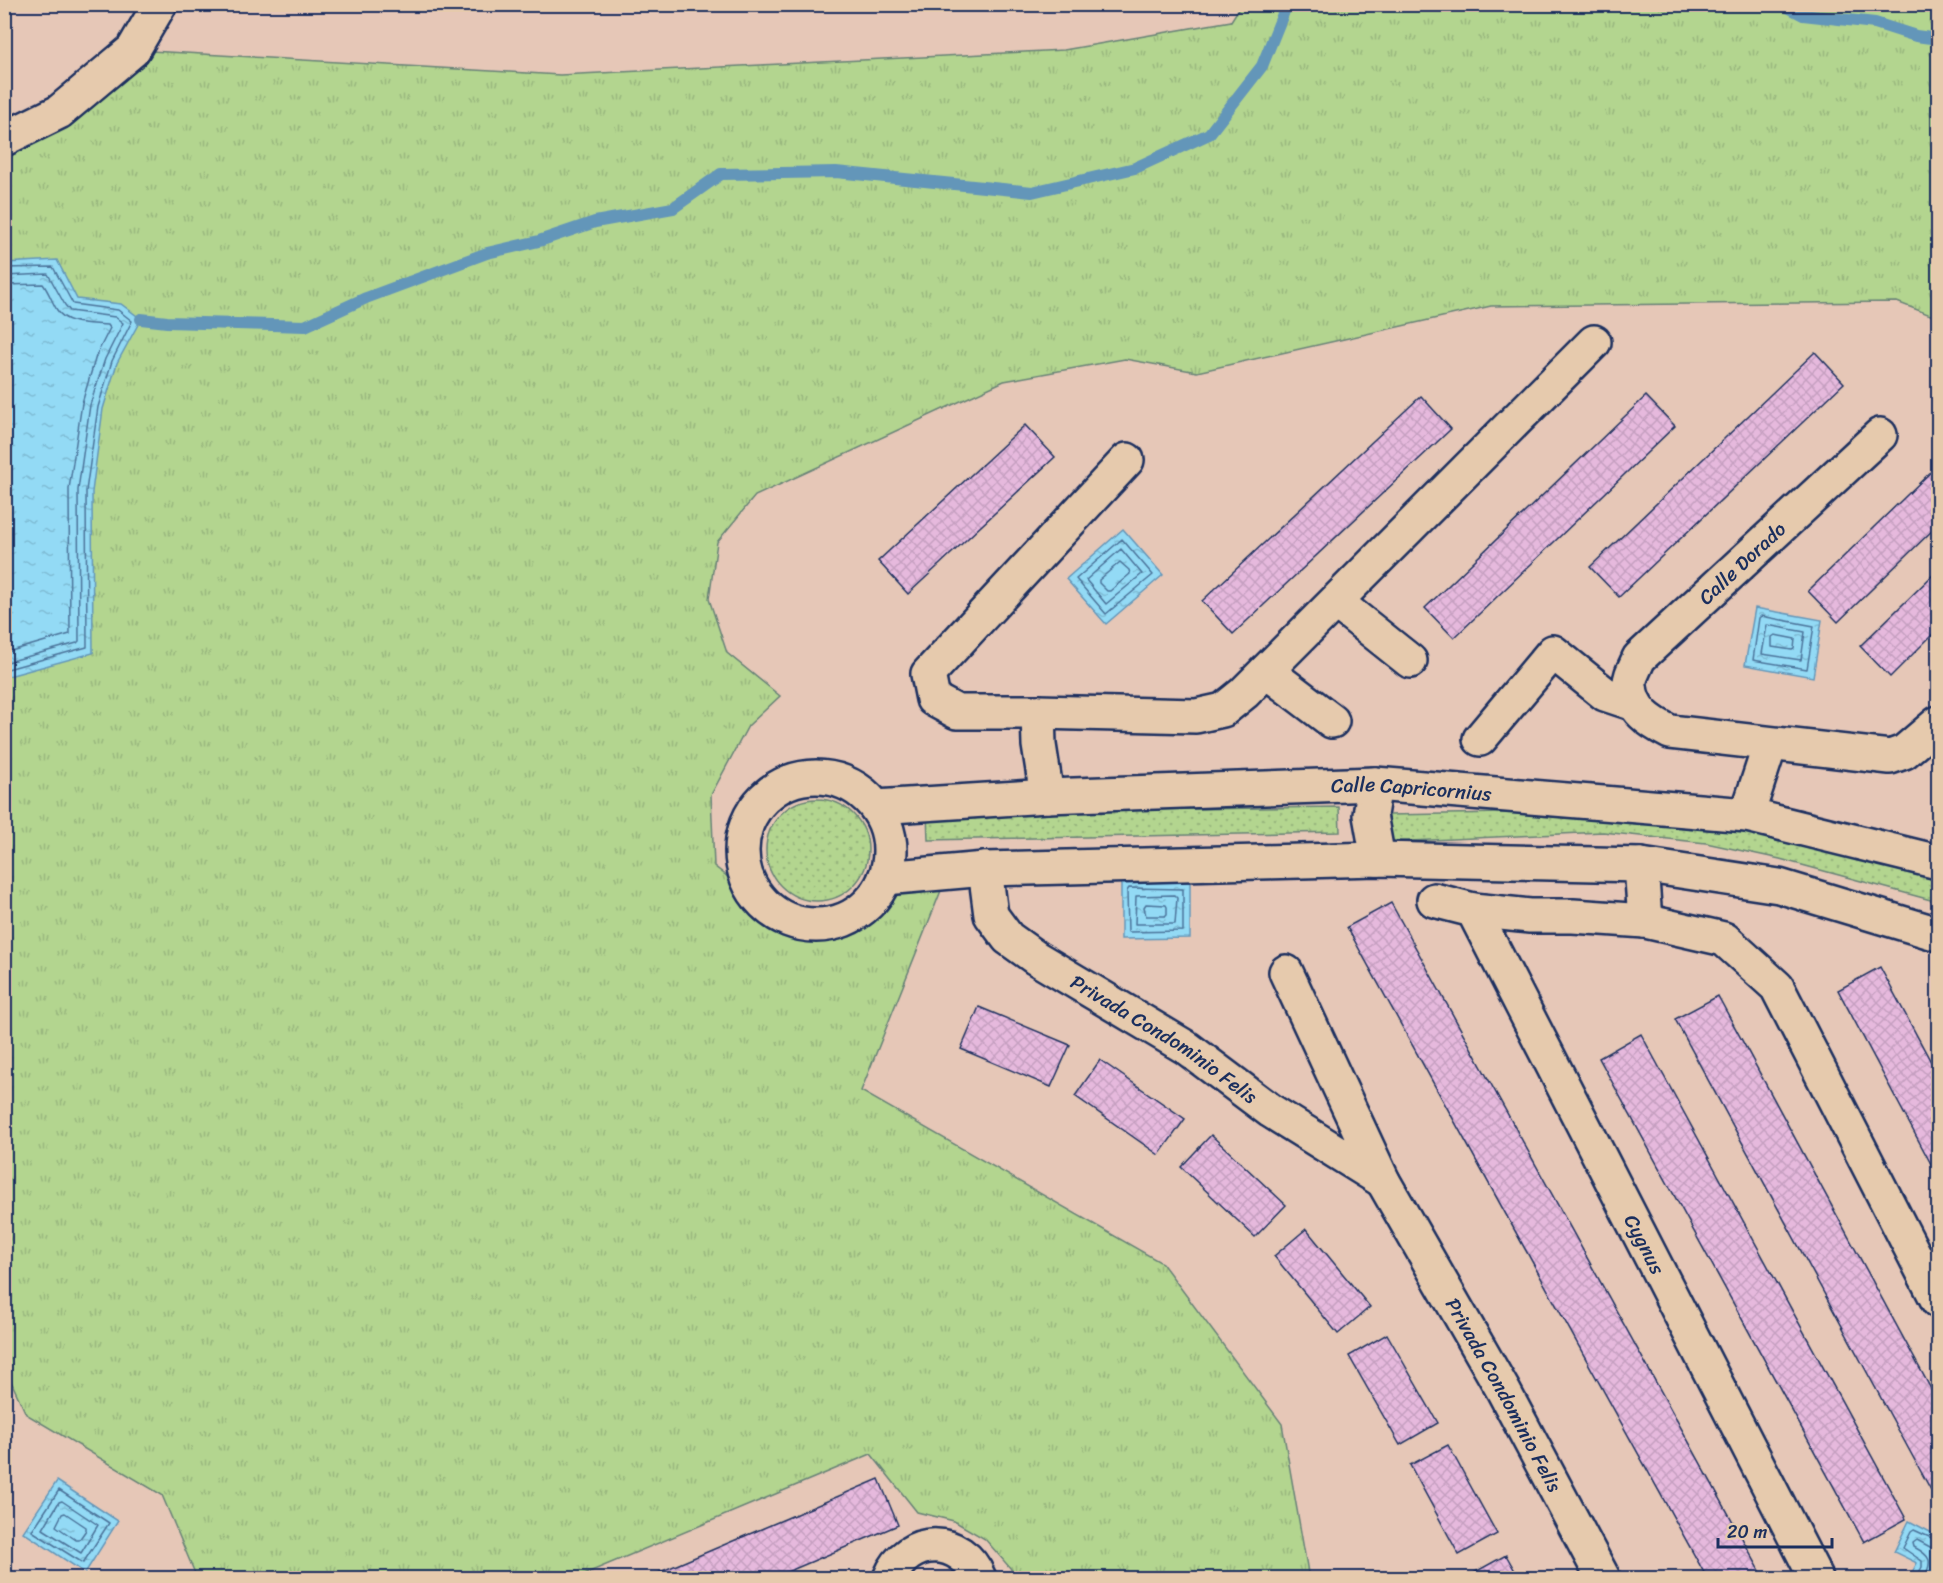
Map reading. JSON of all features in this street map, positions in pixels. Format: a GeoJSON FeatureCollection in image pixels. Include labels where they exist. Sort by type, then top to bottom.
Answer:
{"type":"FeatureCollection","features":[{"type":"Feature","properties":{"kind":"street"},"geometry":{"type":"LineString","coordinates":[[4,139],[59,112],[133,50],[160,4]]}},
{"type":"Feature","properties":{"kind":"street"},"geometry":{"type":"LineString","coordinates":[[1127,460],[928,674],[933,699],[957,712],[1196,716],[1223,710],[1244,693],[1336,602],[1594,342]]}},
{"type":"Feature","properties":{"kind":"street","name":"Calle Dorado"},"geometry":{"type":"LineString","coordinates":[[1635,704],[1629,683],[1639,658],[1880,435]]}},
{"type":"Feature","properties":{"kind":"street"},"geometry":{"type":"LineString","coordinates":[[1336,602],[1410,662]]}},
{"type":"Feature","properties":{"kind":"street"},"geometry":{"type":"LineString","coordinates":[[1480,739],[1553,652],[1605,694],[1635,704],[1650,722],[1670,732],[1890,757],[1904,752],[1938,723]]}},
{"type":"Feature","properties":{"kind":"street"},"geometry":{"type":"LineString","coordinates":[[1266,671],[1332,721]]}},
{"type":"Feature","properties":{"kind":"street"},"geometry":{"type":"LineString","coordinates":[[1038,712],[1039,746],[1047,796]]}},
{"type":"Feature","properties":{"kind":"street"},"geometry":{"type":"LineString","coordinates":[[1747,815],[1770,745]]}},
{"type":"Feature","properties":{"kind":"street"},"geometry":{"type":"LineString","coordinates":[[828,778],[855,788],[876,807],[889,833],[889,859],[880,890],[869,904],[855,915],[821,926],[804,924],[777,915],[756,895],[744,869],[743,840],[753,813],[772,791],[799,779],[828,778]]}},
{"type":"Feature","properties":{"kind":"street"},"geometry":{"type":"LineString","coordinates":[[1375,784],[1370,815],[1378,859]]}},
{"type":"Feature","properties":{"kind":"street","name":"Calle Capricornius"},"geometry":{"type":"LineString","coordinates":[[876,807],[1047,796],[1375,784],[1747,815],[1938,862]]}},
{"type":"Feature","properties":{"kind":"street"},"geometry":{"type":"LineString","coordinates":[[885,878],[985,869],[1378,859],[1641,865],[1779,886],[1938,934]]}},
{"type":"Feature","properties":{"kind":"street"},"geometry":{"type":"LineString","coordinates":[[1641,865],[1645,921]]}},
{"type":"Feature","properties":{"kind":"street","name":"Privada Condominio Felis"},"geometry":{"type":"LineString","coordinates":[[985,869],[991,915],[1008,938],[1036,958],[1187,1048],[1271,1112],[1383,1181]]}},
{"type":"Feature","properties":{"kind":"street"},"geometry":{"type":"LineString","coordinates":[[1434,900],[1473,910],[1530,916],[1573,916],[1645,921],[1724,939],[1777,987],[1938,1300]]}},
{"type":"Feature","properties":{"kind":"street","name":"Cygnus"},"geometry":{"type":"LineString","coordinates":[[1473,910],[1816,1578]]}},
{"type":"Feature","properties":{"kind":"street","name":"Privada Condominio Felis"},"geometry":{"type":"LineString","coordinates":[[1286,972],[1383,1181],[1503,1390],[1603,1578]]}},
{"type":"Feature","properties":{"kind":"street"},"geometry":{"type":"LineString","coordinates":[[890,1578],[905,1556],[919,1548],[934,1546],[950,1548],[964,1556],[975,1567],[979,1578]]}},
{"type":"Feature","properties":{"kind":"green space"},"geometry":{"type":"Polygon","coordinates":[[[1241,5],[1938,5],[1938,318],[1897,302],[1491,306],[1197,372],[1125,359],[1004,381],[755,496],[717,542],[709,599],[727,653],[780,696],[748,726],[711,795],[714,866],[777,915],[838,922],[885,878],[948,873],[861,1091],[1162,1263],[1282,1424],[1309,1578],[1012,1578],[1011,1569],[985,1539],[954,1521],[917,1512],[871,1454],[575,1578],[197,1578],[162,1495],[26,1414],[4,1366],[4,133],[133,50],[560,75],[1064,50],[1231,21],[1241,5]]]}},
{"type":"Feature","properties":{"kind":"green space"},"geometry":{"type":"Polygon","coordinates":[[[817,799],[836,803],[853,814],[864,831],[868,850],[864,869],[853,886],[836,897],[817,901],[798,897],[781,886],[770,869],[766,850],[770,831],[781,814],[798,803],[817,799]]]}},
{"type":"Feature","properties":{"kind":"green space"},"geometry":{"type":"Polygon","coordinates":[[[1339,807],[1340,832],[928,840],[927,813],[1339,807]]]}},
{"type":"Feature","properties":{"kind":"green space"},"geometry":{"type":"Polygon","coordinates":[[[1571,812],[1745,827],[1938,877],[1938,902],[1780,859],[1706,843],[1603,832],[1388,842],[1388,815],[1571,812]]]}},
{"type":"Feature","properties":{"kind":"water"},"geometry":{"type":"Polygon","coordinates":[[[57,260],[77,299],[121,304],[141,319],[117,363],[103,409],[92,492],[93,653],[5,677],[5,263],[57,260]]]}},
{"type":"Feature","properties":{"kind":"water"},"geometry":{"type":"Polygon","coordinates":[[[1123,529],[1163,575],[1106,624],[1066,579],[1123,529]]]}},
{"type":"Feature","properties":{"kind":"water"},"geometry":{"type":"Polygon","coordinates":[[[1755,608],[1822,620],[1813,677],[1745,665],[1755,608]]]}},
{"type":"Feature","properties":{"kind":"water"},"geometry":{"type":"Polygon","coordinates":[[[1121,882],[1190,882],[1190,938],[1121,939],[1121,882]]]}},
{"type":"Feature","properties":{"kind":"water"},"geometry":{"type":"Polygon","coordinates":[[[57,1481],[118,1521],[85,1573],[23,1532],[57,1481]]]}},
{"type":"Feature","properties":{"kind":"water"},"geometry":{"type":"Polygon","coordinates":[[[1909,1521],[1938,1536],[1938,1578],[1909,1578],[1917,1563],[1894,1552],[1909,1521]]]}},
{"type":"Feature","properties":{"kind":"building"},"geometry":{"type":"Polygon","coordinates":[[[1815,352],[1844,383],[1619,597],[1590,567],[1815,352]]]}},
{"type":"Feature","properties":{"kind":"building"},"geometry":{"type":"Polygon","coordinates":[[[1421,396],[1451,429],[1233,634],[1202,601],[1421,396]]]}},
{"type":"Feature","properties":{"kind":"building"},"geometry":{"type":"Polygon","coordinates":[[[1646,396],[1675,426],[1454,638],[1425,608],[1646,396]]]}},
{"type":"Feature","properties":{"kind":"building"},"geometry":{"type":"Polygon","coordinates":[[[1025,425],[1055,457],[908,594],[878,561],[1025,425]]]}},
{"type":"Feature","properties":{"kind":"building"},"geometry":{"type":"Polygon","coordinates":[[[1938,465],[1938,525],[1838,622],[1808,591],[1938,465]]]}},
{"type":"Feature","properties":{"kind":"building"},"geometry":{"type":"Polygon","coordinates":[[[1938,570],[1938,629],[1890,677],[1860,646],[1938,570]]]}},
{"type":"Feature","properties":{"kind":"building"},"geometry":{"type":"Polygon","coordinates":[[[1391,903],[1764,1578],[1707,1578],[1347,927],[1391,903]]]}},
{"type":"Feature","properties":{"kind":"building"},"geometry":{"type":"Polygon","coordinates":[[[1880,967],[1938,1075],[1938,1177],[1838,990],[1880,967]]]}},
{"type":"Feature","properties":{"kind":"building"},"geometry":{"type":"Polygon","coordinates":[[[1718,996],[1938,1402],[1938,1503],[1675,1019],[1718,996]]]}},
{"type":"Feature","properties":{"kind":"building"},"geometry":{"type":"Polygon","coordinates":[[[979,1007],[1070,1045],[1051,1087],[961,1049],[979,1007]]]}},
{"type":"Feature","properties":{"kind":"building"},"geometry":{"type":"Polygon","coordinates":[[[1641,1034],[1906,1519],[1864,1542],[1599,1058],[1641,1034]]]}},
{"type":"Feature","properties":{"kind":"building"},"geometry":{"type":"Polygon","coordinates":[[[1100,1060],[1185,1119],[1159,1155],[1075,1096],[1100,1060]]]}},
{"type":"Feature","properties":{"kind":"building"},"geometry":{"type":"Polygon","coordinates":[[[1211,1135],[1286,1205],[1255,1237],[1181,1167],[1211,1135]]]}},
{"type":"Feature","properties":{"kind":"building"},"geometry":{"type":"Polygon","coordinates":[[[1306,1229],[1370,1307],[1338,1334],[1274,1256],[1306,1229]]]}},
{"type":"Feature","properties":{"kind":"building"},"geometry":{"type":"Polygon","coordinates":[[[1387,1334],[1438,1423],[1400,1445],[1349,1356],[1387,1334]]]}},
{"type":"Feature","properties":{"kind":"building"},"geometry":{"type":"Polygon","coordinates":[[[1448,1445],[1497,1534],[1459,1555],[1410,1465],[1448,1445]]]}},
{"type":"Feature","properties":{"kind":"building"},"geometry":{"type":"Polygon","coordinates":[[[879,1479],[898,1525],[773,1578],[646,1578],[879,1479]]]}},
{"type":"Feature","properties":{"kind":"building"},"geometry":{"type":"Polygon","coordinates":[[[1506,1555],[1519,1578],[1469,1578],[1468,1576],[1506,1555]]]}},
{"type":"Feature","properties":{"kind":"waterway"},"geometry":{"type":"LineString","coordinates":[[141,319],[167,322],[305,326],[366,298],[487,253],[539,241],[595,222],[673,208],[721,174],[836,172],[1032,192],[1135,168],[1209,134],[1262,66],[1287,4]]}},
{"type":"Feature","properties":{"kind":"waterway"},"geometry":{"type":"LineString","coordinates":[[1782,4],[1803,15],[1875,23],[1916,36],[1938,39]]}}]}
